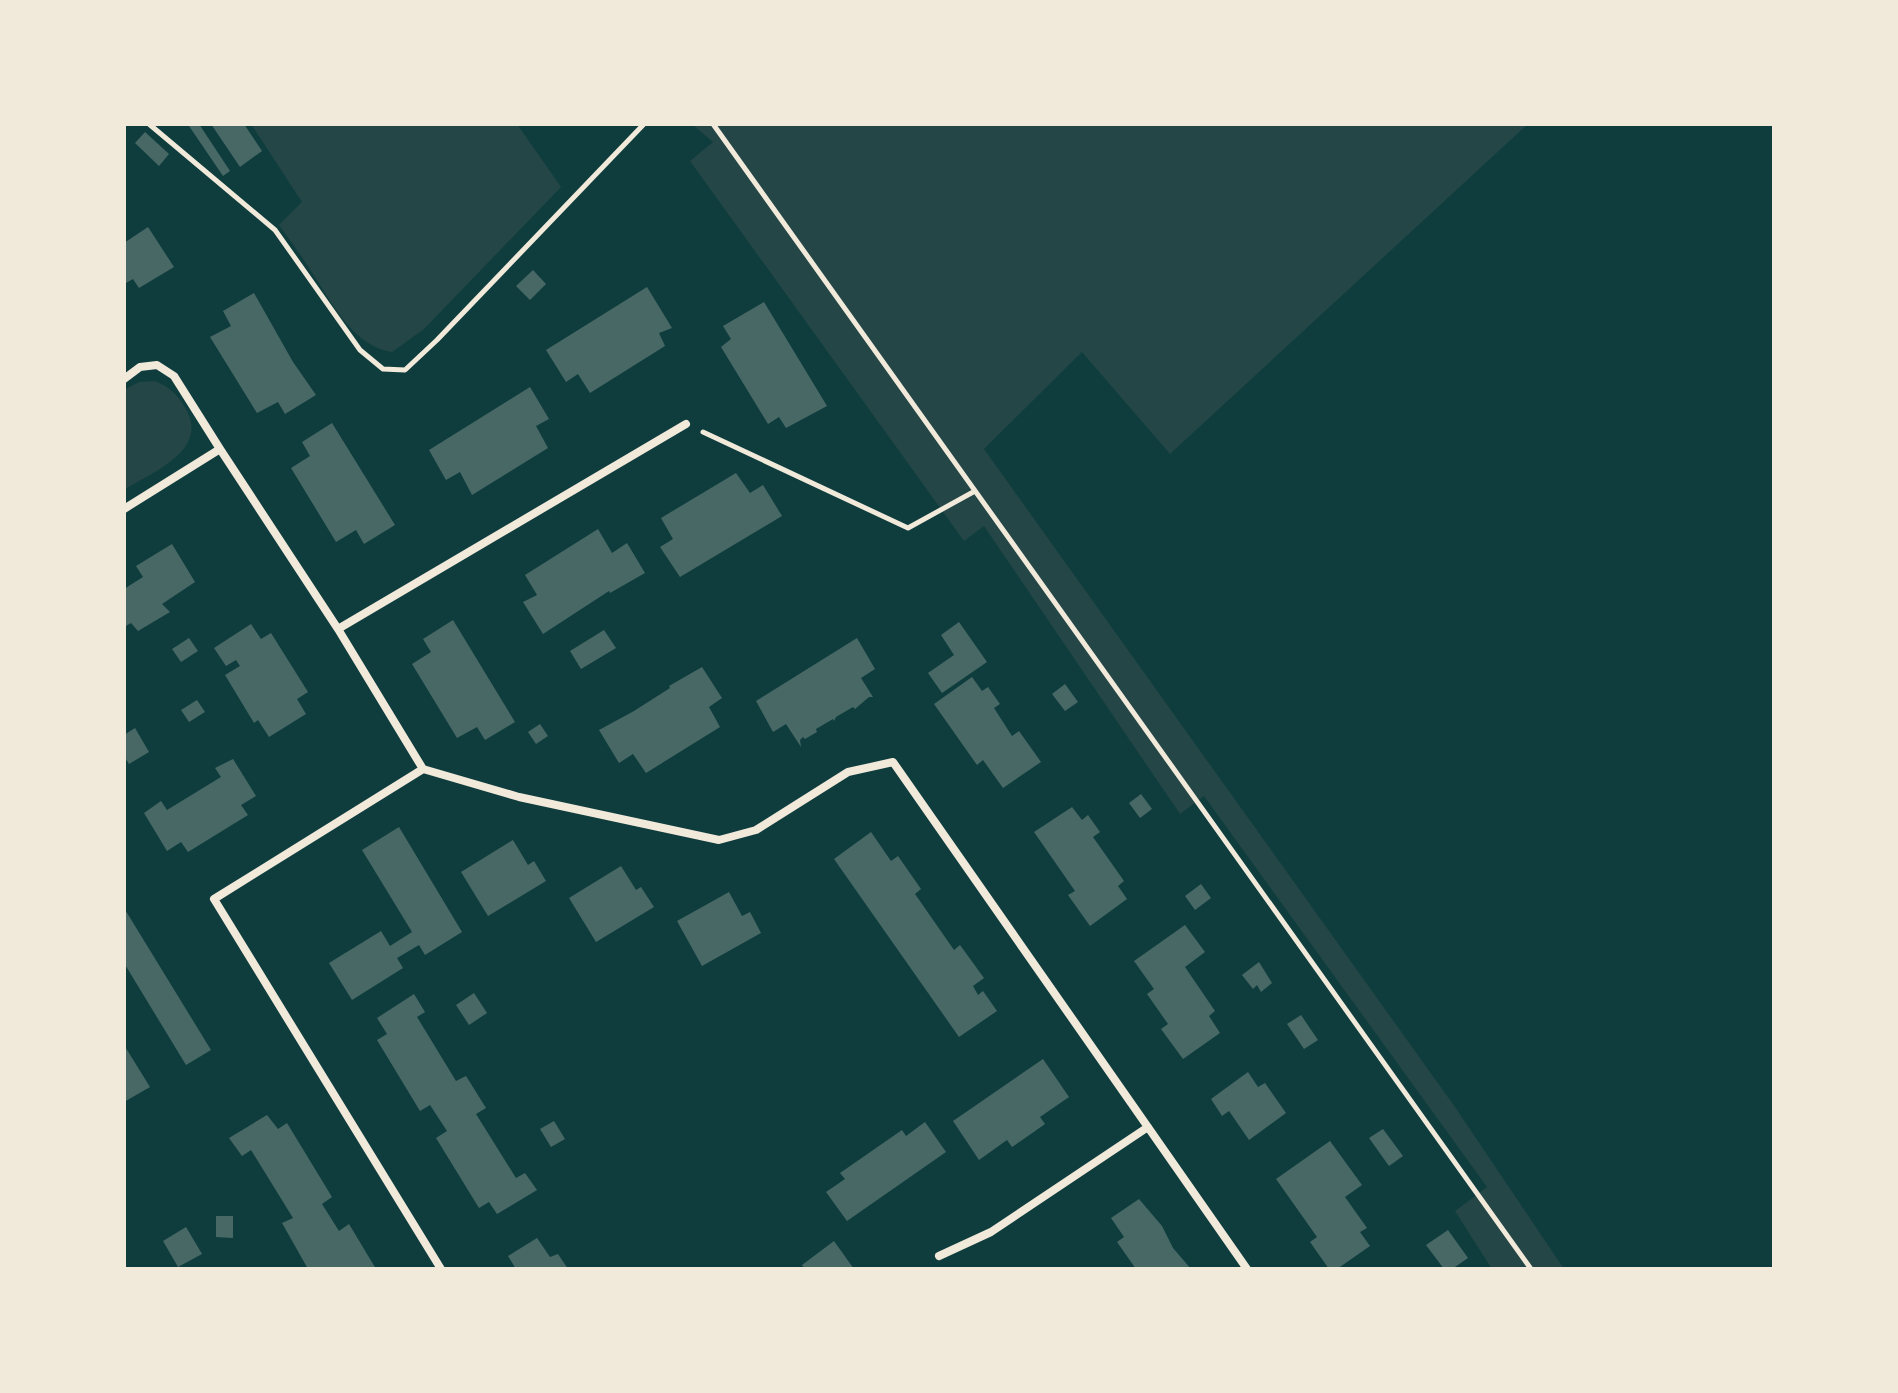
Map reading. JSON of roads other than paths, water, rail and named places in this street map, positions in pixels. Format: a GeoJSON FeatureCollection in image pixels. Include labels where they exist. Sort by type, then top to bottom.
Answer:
{"type":"FeatureCollection","features":[{"type":"Feature","properties":{"kind":"street"},"geometry":{"type":"LineString","coordinates":[[124,379],[140,367],[157,365],[174,376],[338,629],[423,769],[533,801],[719,840],[756,830],[848,772],[893,762],[1247,1269]]}},
{"type":"Feature","properties":{"kind":"street"},"geometry":{"type":"LineString","coordinates":[[338,629],[686,424]]}},
{"type":"Feature","properties":{"kind":"street"},"geometry":{"type":"LineString","coordinates":[[124,509],[220,449]]}},
{"type":"Feature","properties":{"kind":"street"},"geometry":{"type":"LineString","coordinates":[[423,769],[214,899],[441,1269]]}},
{"type":"Feature","properties":{"kind":"street"},"geometry":{"type":"LineString","coordinates":[[939,1256],[991,1232],[1148,1127]]}}]}
